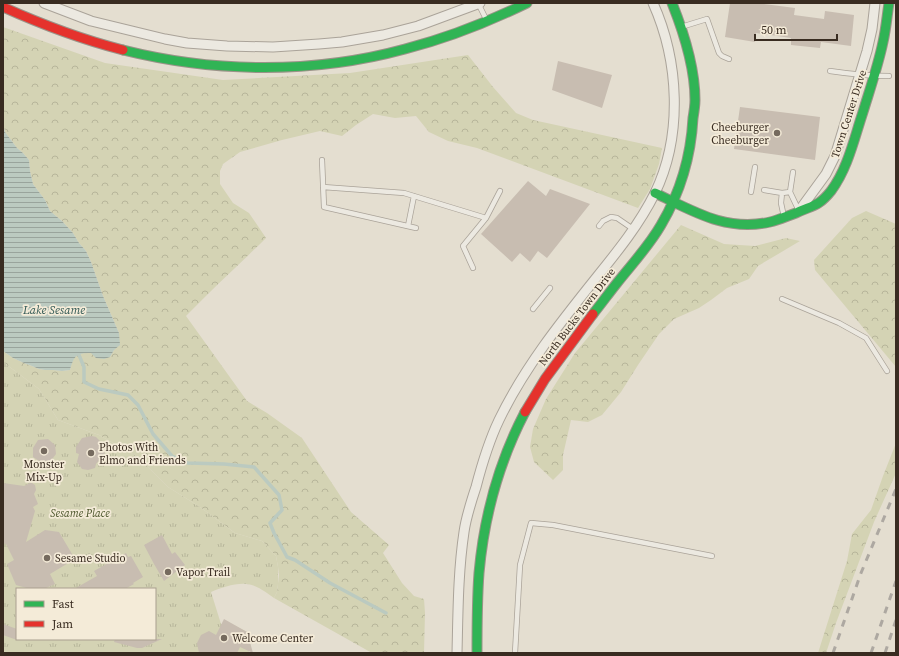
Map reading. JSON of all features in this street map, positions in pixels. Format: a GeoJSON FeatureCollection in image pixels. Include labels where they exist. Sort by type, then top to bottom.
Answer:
{"type":"FeatureCollection","features":[{"type":"Feature","properties":{"kind":"street"},"geometry":{"type":"LineString","coordinates":[[44,3],[92,22],[165,39],[187,43],[227,46],[272,47],[342,42],[383,35],[418,26],[479,3]]}},
{"type":"Feature","properties":{"kind":"street"},"geometry":{"type":"LineString","coordinates":[[3,7],[63,32],[98,44],[133,52],[179,61],[220,65],[300,66],[332,63],[376,56],[417,46],[466,30],[527,3]]}},
{"type":"Feature","properties":{"kind":"street","name":"North Bucks Town Drive"},"geometry":{"type":"LineString","coordinates":[[457,653],[459,582],[466,520],[483,462],[499,421],[515,390],[535,358],[633,230],[655,193],[662,176],[673,126],[674,88],[665,35],[653,3]]}},
{"type":"Feature","properties":{"kind":"street","name":"North Bucks Town Drive"},"geometry":{"type":"LineString","coordinates":[[477,653],[479,576],[488,513],[508,449],[519,423],[541,385],[617,283],[646,247],[665,218],[686,165],[692,136],[695,101],[692,72],[681,27],[672,3]]}},
{"type":"Feature","properties":{"kind":"street","name":"Town Center Drive"},"geometry":{"type":"LineString","coordinates":[[799,211],[826,174],[835,156],[867,50],[872,29],[875,3]]}},
{"type":"Feature","properties":{"kind":"street","name":"Town Center Drive"},"geometry":{"type":"LineString","coordinates":[[655,193],[721,222],[736,225],[765,224],[817,205],[824,200],[836,185],[849,157],[880,55],[886,31],[889,3]]}},
{"type":"Feature","properties":{"kind":"lane"},"geometry":{"type":"LineString","coordinates":[[479,3],[486,21]]}},
{"type":"Feature","properties":{"kind":"lane"},"geometry":{"type":"LineString","coordinates":[[681,27],[707,19],[719,53],[729,59]]}},
{"type":"Feature","properties":{"kind":"lane"},"geometry":{"type":"LineString","coordinates":[[830,71],[860,75],[889,76]]}},
{"type":"Feature","properties":{"kind":"lane"},"geometry":{"type":"LineString","coordinates":[[322,160],[324,207],[416,228]]}},
{"type":"Feature","properties":{"kind":"lane"},"geometry":{"type":"LineString","coordinates":[[750,192],[754,166]]}},
{"type":"Feature","properties":{"kind":"lane"},"geometry":{"type":"LineString","coordinates":[[793,172],[790,192],[799,211]]}},
{"type":"Feature","properties":{"kind":"lane"},"geometry":{"type":"LineString","coordinates":[[323,187],[404,193],[486,218]]}},
{"type":"Feature","properties":{"kind":"lane"},"geometry":{"type":"LineString","coordinates":[[764,190],[782,193],[790,192]]}},
{"type":"Feature","properties":{"kind":"lane"},"geometry":{"type":"LineString","coordinates":[[473,268],[463,246],[486,218],[500,191]]}},
{"type":"Feature","properties":{"kind":"lane"},"geometry":{"type":"LineString","coordinates":[[782,193],[782,203],[785,217]]}},
{"type":"Feature","properties":{"kind":"lane"},"geometry":{"type":"LineString","coordinates":[[408,226],[414,196]]}},
{"type":"Feature","properties":{"kind":"lane"},"geometry":{"type":"LineString","coordinates":[[599,226],[603,221],[611,217],[617,218],[633,230]]}},
{"type":"Feature","properties":{"kind":"lane"},"geometry":{"type":"LineString","coordinates":[[533,309],[550,288]]}},
{"type":"Feature","properties":{"kind":"lane"},"geometry":{"type":"LineString","coordinates":[[782,299],[839,323],[866,338],[887,371]]}},
{"type":"Feature","properties":{"kind":"lane"},"geometry":{"type":"LineString","coordinates":[[515,653],[520,565],[531,523],[553,525],[712,556]]}},
{"type":"Feature","properties":{"kind":"green space"},"geometry":{"type":"Polygon","coordinates":[[[3,27],[105,63],[223,80],[350,73],[468,55],[516,113],[533,120],[662,148],[659,164],[650,189],[638,208],[477,148],[448,141],[429,132],[416,116],[395,118],[373,114],[342,136],[320,131],[240,152],[223,164],[220,171],[220,184],[233,203],[249,213],[266,238],[186,316],[247,401],[267,413],[302,438],[351,512],[389,545],[383,553],[402,583],[414,596],[424,599],[424,653],[372,653],[274,598],[277,592],[279,575],[276,556],[262,541],[235,533],[200,507],[168,487],[138,457],[99,435],[58,420],[39,389],[3,362],[3,351],[13,358],[39,369],[62,371],[70,370],[74,358],[79,354],[92,353],[110,357],[114,350],[119,333],[86,251],[73,233],[50,211],[45,200],[33,184],[29,160],[17,148],[5,132],[3,125],[3,27]]]}},
{"type":"Feature","properties":{"kind":"green space"},"geometry":{"type":"Polygon","coordinates":[[[866,211],[896,224],[896,367],[815,270],[814,260],[852,218],[866,211]]]}},
{"type":"Feature","properties":{"kind":"green space"},"geometry":{"type":"Polygon","coordinates":[[[681,225],[724,244],[755,246],[786,238],[800,241],[758,266],[749,279],[727,288],[699,308],[674,319],[659,334],[621,392],[602,415],[588,422],[571,420],[563,455],[563,470],[553,480],[534,462],[530,447],[533,429],[546,399],[575,353],[681,225]]]}},
{"type":"Feature","properties":{"kind":"green space","name":"Sesame Place"},"geometry":{"type":"Polygon","coordinates":[[[3,362],[39,389],[58,420],[99,435],[138,457],[168,487],[200,507],[235,533],[262,541],[276,556],[278,567],[278,584],[277,592],[274,598],[250,584],[233,585],[211,592],[221,624],[234,625],[247,632],[251,647],[250,653],[3,653],[3,362]]]}},
{"type":"Feature","properties":{"kind":"green space"},"geometry":{"type":"Polygon","coordinates":[[[896,443],[896,473],[874,522],[826,653],[818,653],[847,561],[852,534],[871,510],[896,443]]]}},
{"type":"Feature","properties":{"kind":"water","name":"Lake Sesame"},"geometry":{"type":"Polygon","coordinates":[[[3,125],[5,132],[17,148],[29,160],[33,184],[45,200],[50,211],[73,233],[86,251],[119,333],[120,345],[114,350],[110,357],[104,359],[96,358],[91,353],[82,354],[74,358],[70,370],[62,371],[39,369],[13,358],[3,351],[3,125]]]}},
{"type":"Feature","properties":{"kind":"building"},"geometry":{"type":"Polygon","coordinates":[[[730,3],[756,3],[795,8],[794,15],[824,19],[825,11],[854,15],[851,46],[821,42],[820,48],[791,45],[791,38],[756,33],[755,42],[725,37],[730,3]]]}},
{"type":"Feature","properties":{"kind":"building"},"geometry":{"type":"Polygon","coordinates":[[[558,61],[612,75],[602,108],[552,90],[558,61]]]}},
{"type":"Feature","properties":{"kind":"building","name":"Cheeburger Cheeburger"},"geometry":{"type":"Polygon","coordinates":[[[740,107],[820,117],[815,160],[734,149],[740,107]]]}},
{"type":"Feature","properties":{"kind":"building"},"geometry":{"type":"Polygon","coordinates":[[[528,181],[546,196],[550,189],[590,204],[547,258],[538,251],[530,262],[520,253],[512,262],[481,234],[528,181]]]}},
{"type":"Feature","properties":{"kind":"building","name":"Photos With Elmo and Friends"},"geometry":{"type":"Polygon","coordinates":[[[92,436],[96,437],[102,443],[105,453],[96,464],[95,468],[88,470],[82,469],[77,462],[79,454],[76,453],[76,447],[82,438],[92,436]]]}},
{"type":"Feature","properties":{"kind":"building","name":"Monster Mix-Up"},"geometry":{"type":"Polygon","coordinates":[[[48,439],[55,445],[56,454],[50,462],[42,463],[33,457],[33,448],[38,440],[48,439]]]}},
{"type":"Feature","properties":{"kind":"building"},"geometry":{"type":"Polygon","coordinates":[[[3,483],[24,486],[32,483],[35,485],[36,490],[34,494],[38,504],[33,507],[35,511],[26,542],[45,530],[59,532],[75,559],[50,574],[55,584],[46,588],[26,588],[16,585],[7,564],[14,560],[6,544],[3,543],[3,483]]]}},
{"type":"Feature","properties":{"kind":"building"},"geometry":{"type":"Polygon","coordinates":[[[162,535],[172,554],[175,552],[185,565],[164,581],[144,545],[162,535]]]}},
{"type":"Feature","properties":{"kind":"building"},"geometry":{"type":"Polygon","coordinates":[[[126,553],[128,557],[131,556],[143,577],[127,588],[76,588],[97,576],[94,571],[126,553]]]}},
{"type":"Feature","properties":{"kind":"building","name":"Welcome Center"},"geometry":{"type":"Polygon","coordinates":[[[224,619],[247,632],[253,653],[240,647],[237,653],[199,653],[197,643],[201,635],[209,631],[216,635],[224,619]]]}},
{"type":"Feature","properties":{"kind":"building"},"geometry":{"type":"Polygon","coordinates":[[[3,624],[16,629],[16,640],[3,635],[3,624]]]}},
{"type":"Feature","properties":{"kind":"building"},"geometry":{"type":"Polygon","coordinates":[[[162,639],[142,648],[114,642],[115,640],[162,639]]]}},
{"type":"Feature","properties":{"kind":"waterway"},"geometry":{"type":"LineString","coordinates":[[79,355],[84,367],[84,382],[99,389],[128,395],[138,405],[153,434],[172,456],[188,463],[254,467],[279,495],[282,510],[270,523],[287,557],[295,560],[330,583],[386,613]]}},
{"type":"Feature","properties":{"kind":"railway"},"geometry":{"type":"LineString","coordinates":[[833,653],[861,573],[896,489]]}},
{"type":"Feature","properties":{"kind":"railway"},"geometry":{"type":"LineString","coordinates":[[871,653],[896,581]]}},
{"type":"Feature","properties":{"kind":"railway"},"geometry":{"type":"LineString","coordinates":[[885,653],[896,620]]}},
{"type":"Feature","properties":{"kind":"traffic: fast"},"geometry":{"type":"LineString","coordinates":[[123,50],[158,58],[229,66],[264,68],[335,63],[371,57],[437,40],[498,17],[527,3]]}},
{"type":"Feature","properties":{"kind":"traffic: fast"},"geometry":{"type":"LineString","coordinates":[[593,314],[646,248],[661,225],[674,200],[687,160],[695,107],[695,88],[688,50],[672,3]]}},
{"type":"Feature","properties":{"kind":"traffic: fast"},"geometry":{"type":"LineString","coordinates":[[655,193],[696,213],[724,222],[739,224],[754,224],[773,221],[819,203],[831,191],[837,182],[850,153],[879,60],[889,3]]}},
{"type":"Feature","properties":{"kind":"traffic: fast"},"geometry":{"type":"LineString","coordinates":[[477,653],[478,583],[485,531],[500,470],[525,412]]}},
{"type":"Feature","properties":{"kind":"traffic: jam"},"geometry":{"type":"LineString","coordinates":[[3,7],[62,31],[123,50]]}},
{"type":"Feature","properties":{"kind":"traffic: jam"},"geometry":{"type":"LineString","coordinates":[[525,412],[545,379],[593,314]]}},
{"type":"Feature","properties":{"kind":"place","name":"Cheeburger Cheeburger"},"geometry":{"type":"Point","coordinates":[777,133]}},
{"type":"Feature","properties":{"kind":"place","name":"Monster Mix-Up"},"geometry":{"type":"Point","coordinates":[44,451]}},
{"type":"Feature","properties":{"kind":"place","name":"Photos With Elmo and Friends"},"geometry":{"type":"Point","coordinates":[91,453]}},
{"type":"Feature","properties":{"kind":"place","name":"Sesame Studio"},"geometry":{"type":"Point","coordinates":[47,558]}},
{"type":"Feature","properties":{"kind":"place","name":"Vapor Trail"},"geometry":{"type":"Point","coordinates":[168,572]}},
{"type":"Feature","properties":{"kind":"place","name":"Welcome Center"},"geometry":{"type":"Point","coordinates":[224,638]}}]}
